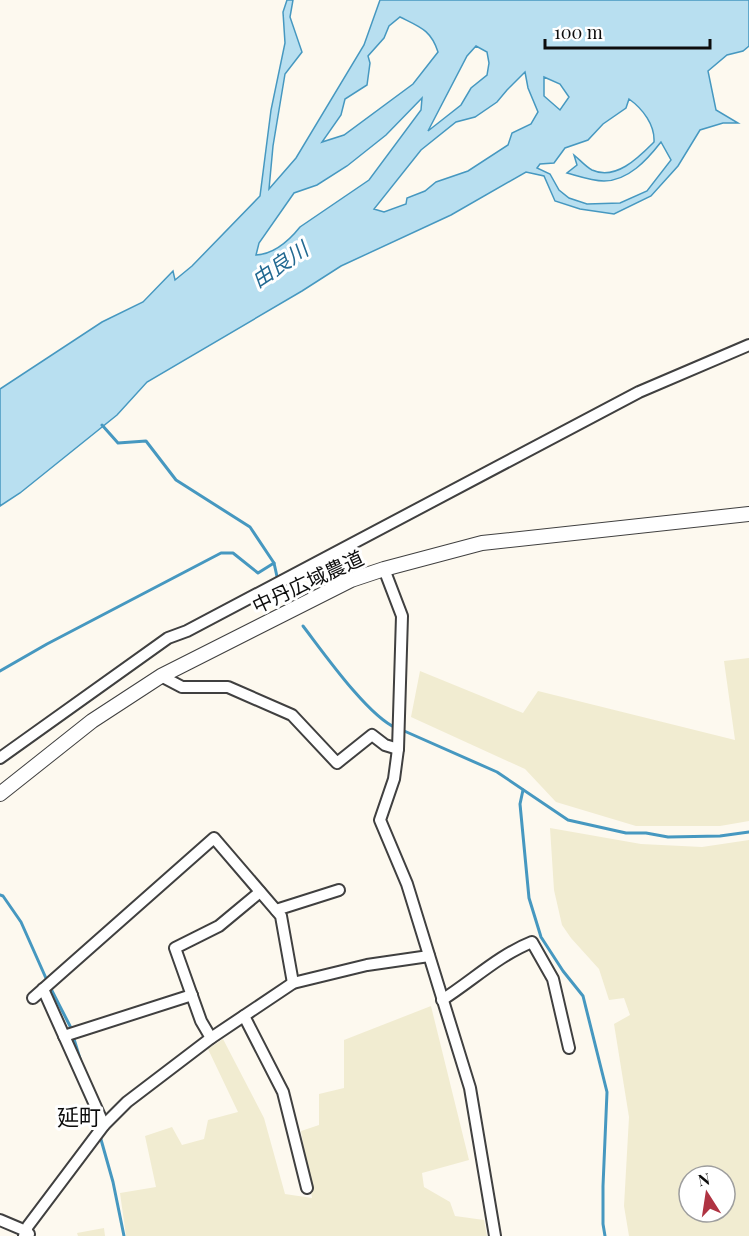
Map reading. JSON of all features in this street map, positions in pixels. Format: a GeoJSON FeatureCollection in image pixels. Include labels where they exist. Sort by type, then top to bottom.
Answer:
{"type":"FeatureCollection","features":[{"type":"Feature","properties":{"kind":"street"},"geometry":{"type":"LineString","coordinates":[[0,758],[168,638],[198,626],[639,392],[749,345]]}},
{"type":"Feature","properties":{"kind":"street","name":"中丹広域農道"},"geometry":{"type":"LineString","coordinates":[[0,794],[92,721],[161,676],[351,580],[384,568],[482,543],[749,514]]}},
{"type":"Feature","properties":{"kind":"street"},"geometry":{"type":"LineString","coordinates":[[384,568],[402,616],[398,743],[394,779],[380,820],[407,884],[470,1088],[495,1236]]}},
{"type":"Feature","properties":{"kind":"street"},"geometry":{"type":"LineString","coordinates":[[161,676],[182,687],[228,687],[292,715],[337,764],[372,735],[385,745],[398,743]]}},
{"type":"Feature","properties":{"kind":"street"},"geometry":{"type":"LineString","coordinates":[[33,998],[214,838],[280,916],[293,983]]}},
{"type":"Feature","properties":{"kind":"street"},"geometry":{"type":"LineString","coordinates":[[276,910],[339,891]]}},
{"type":"Feature","properties":{"kind":"street"},"geometry":{"type":"LineString","coordinates":[[211,1038],[201,1021],[175,948],[219,926],[260,892]]}},
{"type":"Feature","properties":{"kind":"street"},"geometry":{"type":"LineString","coordinates":[[442,1000],[516,948],[532,942],[553,979],[569,1048]]}},
{"type":"Feature","properties":{"kind":"street"},"geometry":{"type":"LineString","coordinates":[[0,1220],[27,1234],[28,1226],[104,1125],[127,1102],[211,1038],[293,983],[367,965],[429,956]]}},
{"type":"Feature","properties":{"kind":"street"},"geometry":{"type":"LineString","coordinates":[[43,988],[104,1125]]}},
{"type":"Feature","properties":{"kind":"street"},"geometry":{"type":"LineString","coordinates":[[64,1036],[192,995]]}},
{"type":"Feature","properties":{"kind":"street"},"geometry":{"type":"LineString","coordinates":[[244,1016],[283,1092],[307,1188]]}},
{"type":"Feature","properties":{"kind":"shaded area"},"geometry":{"type":"Polygon","coordinates":[[[749,658],[749,821],[720,826],[636,826],[556,802],[525,769],[411,717],[420,671],[523,713],[538,691],[735,740],[724,661],[749,658]]]}},
{"type":"Feature","properties":{"kind":"shaded area"},"geometry":{"type":"Polygon","coordinates":[[[550,828],[641,844],[702,847],[749,840],[749,1236],[629,1236],[624,1206],[629,1117],[614,1024],[630,1015],[624,998],[609,1000],[599,969],[562,925],[554,890],[550,828]]]}},
{"type":"Feature","properties":{"kind":"shaded area"},"geometry":{"type":"Polygon","coordinates":[[[431,1006],[469,1160],[422,1173],[424,1187],[450,1202],[455,1216],[484,1220],[487,1236],[126,1236],[120,1193],[156,1187],[145,1136],[172,1127],[182,1145],[204,1139],[208,1120],[238,1112],[208,1049],[223,1039],[264,1118],[285,1194],[312,1198],[301,1131],[319,1125],[319,1094],[344,1088],[344,1040],[431,1006]]]}},
{"type":"Feature","properties":{"kind":"shaded area"},"geometry":{"type":"Polygon","coordinates":[[[104,1228],[105,1236],[78,1236],[77,1233],[104,1228]]]}},
{"type":"Feature","properties":{"kind":"water","name":"由良川"},"geometry":{"type":"Polygon","coordinates":[[[287,0],[293,0],[290,17],[302,52],[285,74],[273,146],[269,189],[296,158],[364,45],[380,0],[749,0],[749,46],[743,51],[727,55],[708,71],[716,110],[738,123],[723,123],[700,130],[678,166],[651,196],[614,214],[580,209],[555,201],[544,176],[526,172],[451,215],[341,266],[147,382],[117,415],[20,493],[0,506],[0,389],[102,322],[143,302],[173,271],[175,280],[192,266],[260,196],[271,110],[285,43],[283,12],[287,0]],[[400,17],[389,26],[384,38],[368,56],[370,63],[367,85],[345,99],[341,115],[322,142],[344,135],[413,84],[438,52],[432,39],[424,30],[400,17]],[[476,46],[467,56],[428,131],[461,105],[471,88],[487,75],[489,63],[487,52],[476,46]],[[525,72],[497,102],[475,117],[456,122],[421,150],[374,209],[384,212],[406,204],[407,198],[425,191],[436,182],[468,171],[508,145],[512,133],[531,124],[538,112],[528,88],[525,72]],[[544,77],[544,96],[560,110],[569,97],[560,84],[544,77]],[[422,98],[386,135],[347,166],[317,185],[294,193],[259,243],[256,255],[280,246],[300,227],[369,180],[421,110],[422,98]],[[629,99],[626,108],[603,124],[588,140],[565,148],[554,163],[540,164],[537,168],[550,174],[559,190],[569,198],[587,204],[620,203],[647,191],[671,160],[661,142],[636,168],[613,180],[599,181],[567,173],[577,165],[574,155],[592,170],[601,173],[610,172],[626,166],[654,142],[647,118],[629,99]]]}},
{"type":"Feature","properties":{"kind":"waterway"},"geometry":{"type":"LineString","coordinates":[[102,425],[118,443],[146,441],[176,480],[250,527],[274,563],[278,581]]}},
{"type":"Feature","properties":{"kind":"waterway"},"geometry":{"type":"LineString","coordinates":[[0,671],[221,553],[233,553],[258,573],[274,563]]}},
{"type":"Feature","properties":{"kind":"waterway"},"geometry":{"type":"LineString","coordinates":[[303,626],[359,697],[384,721],[396,728]]}},
{"type":"Feature","properties":{"kind":"waterway"},"geometry":{"type":"LineString","coordinates":[[402,730],[497,772],[568,820],[626,833],[646,833],[668,837],[720,836],[749,832]]}},
{"type":"Feature","properties":{"kind":"waterway"},"geometry":{"type":"LineString","coordinates":[[523,790],[520,804],[529,898],[541,937],[583,996],[607,1092],[603,1186],[605,1236]]}},
{"type":"Feature","properties":{"kind":"waterway"},"geometry":{"type":"LineString","coordinates":[[0,895],[21,922],[70,1026],[81,1062]]}},
{"type":"Feature","properties":{"kind":"waterway"},"geometry":{"type":"LineString","coordinates":[[95,1115],[98,1129]]}},
{"type":"Feature","properties":{"kind":"waterway"},"geometry":{"type":"LineString","coordinates":[[100,1136],[113,1182],[124,1236]]}},
{"type":"Feature","properties":{"kind":"district","name":"延町"},"geometry":{"type":"Point","coordinates":[79,1117]}}]}
